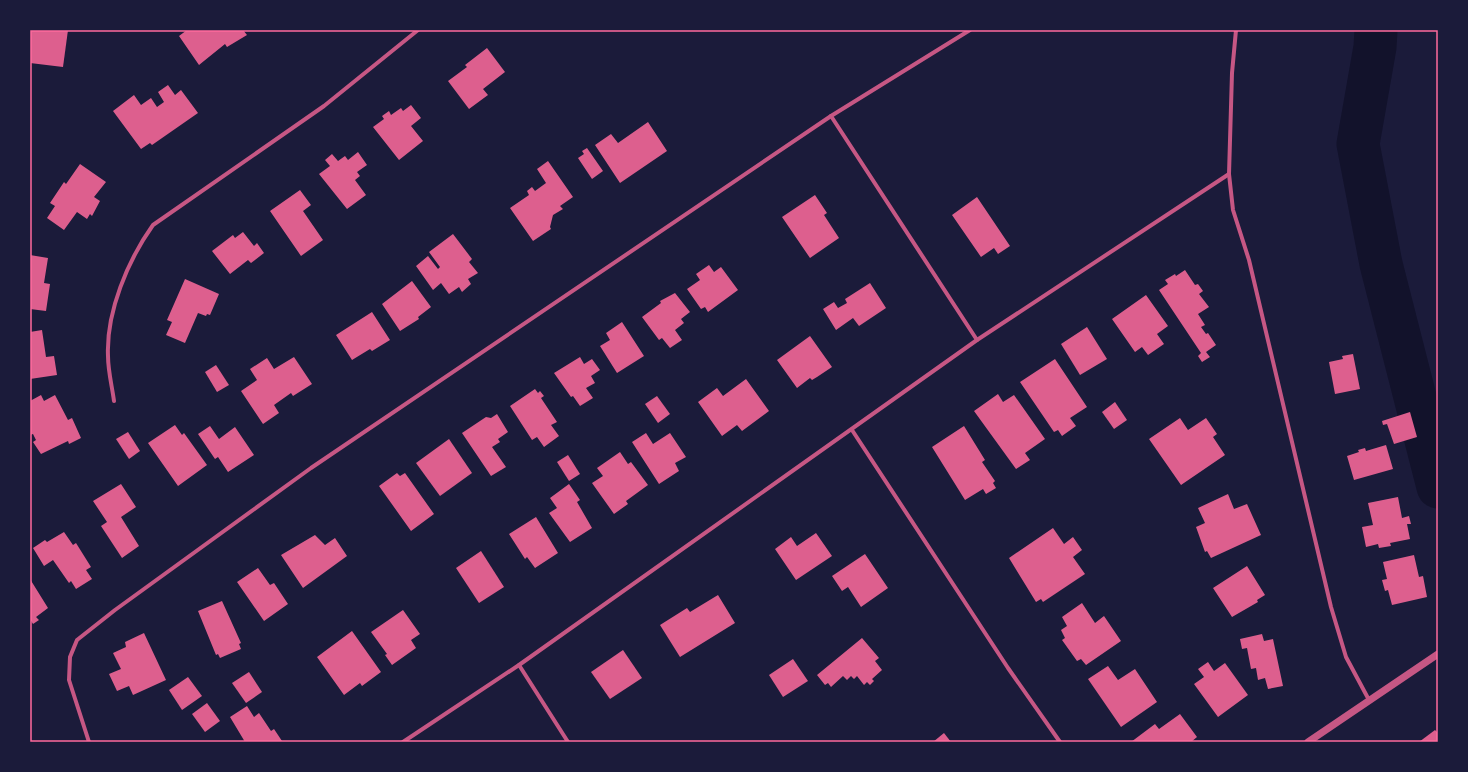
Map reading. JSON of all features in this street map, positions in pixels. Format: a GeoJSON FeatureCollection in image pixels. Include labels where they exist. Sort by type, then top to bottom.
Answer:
{"type":"FeatureCollection","features":[{"type":"Feature","properties":{"kind":"street"},"geometry":{"type":"LineString","coordinates":[[114,401],[108,356],[111,319],[128,267],[138,246],[153,225],[324,106],[418,30]]}},
{"type":"Feature","properties":{"kind":"street"},"geometry":{"type":"LineString","coordinates":[[89,742],[69,680],[70,657],[77,640],[115,610],[311,468],[831,116],[970,30]]}},
{"type":"Feature","properties":{"kind":"street"},"geometry":{"type":"LineString","coordinates":[[1236,30],[1232,73],[1229,174],[1233,210],[1249,260],[1331,607],[1346,657],[1369,700]]}},
{"type":"Feature","properties":{"kind":"street"},"geometry":{"type":"LineString","coordinates":[[831,116],[976,340]]}},
{"type":"Feature","properties":{"kind":"street"},"geometry":{"type":"LineString","coordinates":[[403,742],[519,666],[852,430],[976,340],[1229,174]]}},
{"type":"Feature","properties":{"kind":"street"},"geometry":{"type":"LineString","coordinates":[[852,430],[1008,668],[1060,742]]}},
{"type":"Feature","properties":{"kind":"street"},"geometry":{"type":"LineString","coordinates":[[1308,742],[1438,654]]}},
{"type":"Feature","properties":{"kind":"street"},"geometry":{"type":"LineString","coordinates":[[519,666],[568,742]]}},
{"type":"Feature","properties":{"kind":"building"},"geometry":{"type":"Polygon","coordinates":[[[30,30],[68,30],[63,67],[30,63],[30,30]]]}},
{"type":"Feature","properties":{"kind":"building"},"geometry":{"type":"Polygon","coordinates":[[[187,30],[243,30],[247,35],[227,47],[225,44],[199,65],[179,36],[187,30]]]}},
{"type":"Feature","properties":{"kind":"building"},"geometry":{"type":"Polygon","coordinates":[[[487,48],[505,72],[483,89],[488,95],[469,109],[448,81],[467,67],[465,65],[487,48]]]}},
{"type":"Feature","properties":{"kind":"building"},"geometry":{"type":"Polygon","coordinates":[[[168,85],[175,95],[181,90],[198,113],[152,145],[150,143],[141,149],[113,111],[134,95],[141,105],[151,98],[157,107],[164,102],[158,92],[168,85]]]}},
{"type":"Feature","properties":{"kind":"building"},"geometry":{"type":"Polygon","coordinates":[[[411,105],[421,118],[411,126],[423,141],[399,160],[373,127],[384,119],[382,116],[389,111],[391,115],[401,108],[403,111],[411,105]]]}},
{"type":"Feature","properties":{"kind":"building"},"geometry":{"type":"Polygon","coordinates":[[[648,122],[667,151],[620,183],[595,145],[611,134],[618,143],[648,122]]]}},
{"type":"Feature","properties":{"kind":"building"},"geometry":{"type":"Polygon","coordinates":[[[587,148],[603,171],[592,179],[578,158],[584,154],[582,151],[587,148]]]}},
{"type":"Feature","properties":{"kind":"building"},"geometry":{"type":"Polygon","coordinates":[[[358,152],[367,165],[357,172],[360,176],[355,180],[366,195],[347,209],[319,174],[330,166],[325,160],[332,154],[338,161],[345,156],[348,160],[358,152]]]}},
{"type":"Feature","properties":{"kind":"building"},"geometry":{"type":"Polygon","coordinates":[[[548,161],[573,197],[560,206],[563,209],[553,215],[550,227],[551,229],[533,241],[510,208],[529,195],[527,191],[532,187],[535,191],[546,183],[537,169],[548,161]]]}},
{"type":"Feature","properties":{"kind":"building"},"geometry":{"type":"Polygon","coordinates":[[[80,164],[106,182],[94,197],[100,201],[92,216],[90,214],[87,219],[77,212],[64,230],[47,218],[55,206],[50,203],[64,182],[66,184],[80,164]]]}},
{"type":"Feature","properties":{"kind":"building"},"geometry":{"type":"Polygon","coordinates":[[[300,190],[311,205],[303,211],[323,240],[301,256],[270,211],[300,190]]]}},
{"type":"Feature","properties":{"kind":"building"},"geometry":{"type":"Polygon","coordinates":[[[815,195],[827,213],[824,215],[839,238],[810,258],[782,217],[815,195]]]}},
{"type":"Feature","properties":{"kind":"building"},"geometry":{"type":"Polygon","coordinates":[[[977,197],[1010,246],[998,254],[994,248],[981,257],[952,215],[977,197]]]}},
{"type":"Feature","properties":{"kind":"building"},"geometry":{"type":"Polygon","coordinates":[[[243,232],[254,246],[257,243],[264,253],[251,263],[248,260],[230,274],[212,251],[233,235],[235,238],[243,232]]]}},
{"type":"Feature","properties":{"kind":"building"},"geometry":{"type":"Polygon","coordinates":[[[453,234],[472,259],[469,262],[478,273],[468,279],[471,284],[462,292],[459,287],[449,294],[441,283],[433,290],[416,266],[428,256],[438,269],[440,267],[429,252],[453,234]]]}},
{"type":"Feature","properties":{"kind":"building"},"geometry":{"type":"Polygon","coordinates":[[[30,255],[48,258],[44,283],[50,284],[46,311],[30,309],[30,255]]]}},
{"type":"Feature","properties":{"kind":"building"},"geometry":{"type":"Polygon","coordinates":[[[709,265],[714,272],[721,267],[738,290],[708,312],[705,307],[701,309],[687,289],[700,280],[696,274],[709,265]]]}},
{"type":"Feature","properties":{"kind":"building"},"geometry":{"type":"Polygon","coordinates":[[[1185,270],[1195,285],[1198,284],[1203,291],[1199,294],[1209,307],[1198,314],[1205,325],[1201,327],[1206,334],[1208,333],[1216,345],[1206,352],[1210,357],[1202,362],[1198,356],[1201,353],[1159,290],[1168,284],[1165,280],[1175,274],[1176,276],[1185,270]]]}},
{"type":"Feature","properties":{"kind":"building"},"geometry":{"type":"Polygon","coordinates":[[[185,279],[219,294],[210,315],[207,314],[206,316],[198,313],[185,343],[166,335],[172,322],[167,320],[185,279]]]}},
{"type":"Feature","properties":{"kind":"building"},"geometry":{"type":"Polygon","coordinates":[[[412,281],[431,307],[418,317],[419,319],[400,331],[382,304],[412,281]]]}},
{"type":"Feature","properties":{"kind":"building"},"geometry":{"type":"Polygon","coordinates":[[[870,283],[886,308],[859,326],[853,318],[836,330],[823,309],[834,302],[838,308],[847,303],[845,299],[870,283]]]}},
{"type":"Feature","properties":{"kind":"building"},"geometry":{"type":"Polygon","coordinates":[[[675,293],[690,312],[681,319],[684,323],[675,330],[682,340],[670,348],[662,338],[659,340],[642,317],[661,303],[660,301],[675,293]]]}},
{"type":"Feature","properties":{"kind":"building"},"geometry":{"type":"Polygon","coordinates":[[[1146,295],[1168,326],[1157,334],[1164,344],[1148,355],[1142,347],[1135,352],[1112,319],[1146,295]]]}},
{"type":"Feature","properties":{"kind":"building"},"geometry":{"type":"Polygon","coordinates":[[[372,312],[390,340],[372,351],[370,349],[352,360],[336,335],[372,312]]]}},
{"type":"Feature","properties":{"kind":"building"},"geometry":{"type":"Polygon","coordinates":[[[622,322],[644,356],[617,373],[600,346],[610,340],[606,333],[622,322]]]}},
{"type":"Feature","properties":{"kind":"building"},"geometry":{"type":"Polygon","coordinates":[[[1087,327],[1107,359],[1080,375],[1061,344],[1087,327]]]}},
{"type":"Feature","properties":{"kind":"building"},"geometry":{"type":"Polygon","coordinates":[[[42,330],[46,357],[54,356],[57,375],[30,379],[30,332],[42,330]]]}},
{"type":"Feature","properties":{"kind":"building"},"geometry":{"type":"Polygon","coordinates":[[[810,336],[832,367],[812,380],[810,378],[797,388],[777,360],[810,336]]]}},
{"type":"Feature","properties":{"kind":"building"},"geometry":{"type":"Polygon","coordinates":[[[1353,354],[1360,389],[1335,394],[1329,362],[1343,359],[1342,356],[1353,354]]]}},
{"type":"Feature","properties":{"kind":"building"},"geometry":{"type":"Polygon","coordinates":[[[294,357],[312,384],[293,396],[291,393],[274,405],[279,413],[263,424],[241,391],[257,380],[250,369],[267,358],[274,369],[294,357]]]}},
{"type":"Feature","properties":{"kind":"building"},"geometry":{"type":"Polygon","coordinates":[[[580,357],[584,364],[592,359],[600,370],[591,376],[595,383],[586,388],[593,398],[580,406],[573,396],[571,397],[554,373],[580,357]]]}},
{"type":"Feature","properties":{"kind":"building"},"geometry":{"type":"Polygon","coordinates":[[[1055,359],[1087,407],[1070,418],[1076,426],[1062,436],[1058,430],[1054,432],[1020,382],[1055,359]]]}},
{"type":"Feature","properties":{"kind":"building"},"geometry":{"type":"Polygon","coordinates":[[[216,365],[229,385],[217,392],[205,372],[216,365]]]}},
{"type":"Feature","properties":{"kind":"building"},"geometry":{"type":"Polygon","coordinates":[[[746,379],[769,411],[742,431],[737,425],[722,436],[698,402],[717,388],[723,396],[746,379]]]}},
{"type":"Feature","properties":{"kind":"building"},"geometry":{"type":"Polygon","coordinates":[[[535,389],[538,393],[540,391],[544,396],[541,398],[557,422],[551,425],[559,436],[544,447],[537,437],[532,440],[510,406],[535,389]]]}},
{"type":"Feature","properties":{"kind":"building"},"geometry":{"type":"Polygon","coordinates":[[[998,394],[1003,402],[1014,395],[1045,439],[1025,453],[1030,460],[1016,469],[974,411],[998,394]]]}},
{"type":"Feature","properties":{"kind":"building"},"geometry":{"type":"Polygon","coordinates":[[[41,395],[44,401],[55,395],[68,420],[72,418],[81,438],[69,444],[68,441],[41,454],[33,442],[36,440],[33,434],[30,435],[30,401],[41,395]]]}},
{"type":"Feature","properties":{"kind":"building"},"geometry":{"type":"Polygon","coordinates":[[[657,396],[670,414],[658,423],[645,404],[657,396]]]}},
{"type":"Feature","properties":{"kind":"building"},"geometry":{"type":"Polygon","coordinates":[[[1115,402],[1127,420],[1114,429],[1102,412],[1115,402]]]}},
{"type":"Feature","properties":{"kind":"building"},"geometry":{"type":"Polygon","coordinates":[[[1410,412],[1417,437],[1394,444],[1387,424],[1383,425],[1382,421],[1410,412]]]}},
{"type":"Feature","properties":{"kind":"building"},"geometry":{"type":"Polygon","coordinates":[[[497,414],[508,432],[498,439],[500,442],[492,447],[506,467],[491,476],[462,433],[486,417],[491,418],[497,414]]]}},
{"type":"Feature","properties":{"kind":"building"},"geometry":{"type":"Polygon","coordinates":[[[1180,418],[1188,430],[1206,418],[1217,434],[1213,437],[1225,455],[1181,485],[1149,439],[1180,418]]]}},
{"type":"Feature","properties":{"kind":"building"},"geometry":{"type":"Polygon","coordinates":[[[175,425],[182,435],[184,433],[207,465],[178,486],[148,443],[175,425]]]}},
{"type":"Feature","properties":{"kind":"building"},"geometry":{"type":"Polygon","coordinates":[[[210,426],[219,439],[235,427],[254,455],[228,472],[218,457],[215,459],[198,434],[210,426]]]}},
{"type":"Feature","properties":{"kind":"building"},"geometry":{"type":"Polygon","coordinates":[[[964,426],[985,460],[982,462],[995,481],[993,483],[996,488],[986,494],[983,489],[965,500],[932,447],[964,426]]]}},
{"type":"Feature","properties":{"kind":"building"},"geometry":{"type":"Polygon","coordinates":[[[128,432],[140,451],[129,459],[116,439],[128,432]]]}},
{"type":"Feature","properties":{"kind":"building"},"geometry":{"type":"Polygon","coordinates":[[[646,433],[653,444],[670,433],[686,457],[675,463],[679,471],[659,484],[632,442],[646,433]]]}},
{"type":"Feature","properties":{"kind":"building"},"geometry":{"type":"Polygon","coordinates":[[[449,439],[472,473],[440,496],[416,463],[449,439]]]}},
{"type":"Feature","properties":{"kind":"building"},"geometry":{"type":"Polygon","coordinates":[[[1386,445],[1393,469],[1354,480],[1347,456],[1359,452],[1358,450],[1365,448],[1366,451],[1386,445]]]}},
{"type":"Feature","properties":{"kind":"building"},"geometry":{"type":"Polygon","coordinates":[[[620,452],[628,464],[631,462],[648,485],[626,501],[628,504],[614,514],[592,483],[603,476],[597,468],[620,452]]]}},
{"type":"Feature","properties":{"kind":"building"},"geometry":{"type":"Polygon","coordinates":[[[568,455],[580,474],[569,481],[557,462],[568,455]]]}},
{"type":"Feature","properties":{"kind":"building"},"geometry":{"type":"Polygon","coordinates":[[[397,473],[400,476],[405,473],[434,514],[411,531],[379,486],[397,473]]]}},
{"type":"Feature","properties":{"kind":"building"},"geometry":{"type":"Polygon","coordinates":[[[121,484],[136,507],[121,517],[139,546],[122,558],[101,526],[107,522],[93,501],[121,484]]]}},
{"type":"Feature","properties":{"kind":"building"},"geometry":{"type":"Polygon","coordinates":[[[569,484],[580,500],[577,502],[592,528],[570,542],[549,513],[557,508],[550,498],[569,484]]]}},
{"type":"Feature","properties":{"kind":"building"},"geometry":{"type":"Polygon","coordinates":[[[1228,494],[1234,509],[1247,504],[1261,535],[1211,558],[1207,551],[1205,552],[1196,527],[1205,523],[1198,508],[1228,494]]]}},
{"type":"Feature","properties":{"kind":"building"},"geometry":{"type":"Polygon","coordinates":[[[1398,497],[1402,518],[1409,516],[1411,524],[1407,524],[1410,539],[1390,543],[1391,546],[1379,548],[1378,544],[1366,547],[1362,527],[1373,525],[1368,503],[1398,497]]]}},
{"type":"Feature","properties":{"kind":"building"},"geometry":{"type":"Polygon","coordinates":[[[536,517],[558,553],[535,568],[527,557],[525,559],[509,534],[536,517]]]}},
{"type":"Feature","properties":{"kind":"building"},"geometry":{"type":"Polygon","coordinates":[[[1053,528],[1064,544],[1073,537],[1082,550],[1073,557],[1085,574],[1043,602],[1041,599],[1036,602],[1009,558],[1053,528]]]}},
{"type":"Feature","properties":{"kind":"building"},"geometry":{"type":"Polygon","coordinates":[[[64,532],[73,545],[76,543],[91,567],[86,570],[92,579],[76,589],[71,581],[69,583],[53,560],[44,566],[33,548],[45,540],[47,542],[64,532]]]}},
{"type":"Feature","properties":{"kind":"building"},"geometry":{"type":"Polygon","coordinates":[[[816,533],[832,556],[796,580],[775,549],[791,537],[797,546],[816,533]]]}},
{"type":"Feature","properties":{"kind":"building"},"geometry":{"type":"Polygon","coordinates":[[[315,535],[325,545],[335,538],[347,556],[303,588],[281,555],[315,535]]]}},
{"type":"Feature","properties":{"kind":"building"},"geometry":{"type":"Polygon","coordinates":[[[481,551],[504,587],[479,603],[456,568],[481,551]]]}},
{"type":"Feature","properties":{"kind":"building"},"geometry":{"type":"Polygon","coordinates":[[[865,554],[888,588],[861,607],[848,587],[842,591],[832,576],[865,554]]]}},
{"type":"Feature","properties":{"kind":"building"},"geometry":{"type":"Polygon","coordinates":[[[1414,555],[1419,577],[1423,576],[1427,597],[1392,605],[1388,590],[1385,591],[1382,580],[1387,579],[1383,562],[1414,555]]]}},
{"type":"Feature","properties":{"kind":"building"},"geometry":{"type":"Polygon","coordinates":[[[1247,566],[1265,595],[1257,600],[1258,602],[1232,617],[1213,588],[1247,566]]]}},
{"type":"Feature","properties":{"kind":"building"},"geometry":{"type":"Polygon","coordinates":[[[258,568],[270,585],[274,583],[288,604],[264,621],[237,582],[258,568]]]}},
{"type":"Feature","properties":{"kind":"building"},"geometry":{"type":"Polygon","coordinates":[[[30,579],[48,608],[36,617],[39,620],[33,624],[30,619],[30,579]]]}},
{"type":"Feature","properties":{"kind":"building"},"geometry":{"type":"Polygon","coordinates":[[[718,595],[735,623],[680,657],[660,625],[687,608],[690,612],[718,595]]]}},
{"type":"Feature","properties":{"kind":"building"},"geometry":{"type":"Polygon","coordinates":[[[222,601],[241,643],[239,644],[241,649],[220,658],[218,654],[216,655],[198,611],[222,601]]]}},
{"type":"Feature","properties":{"kind":"building"},"geometry":{"type":"Polygon","coordinates":[[[1082,603],[1095,623],[1104,616],[1121,641],[1086,665],[1081,659],[1077,661],[1062,640],[1065,638],[1061,630],[1067,626],[1062,617],[1082,603]]]}},
{"type":"Feature","properties":{"kind":"building"},"geometry":{"type":"Polygon","coordinates":[[[403,610],[420,634],[411,640],[416,648],[392,665],[385,655],[387,654],[371,632],[403,610]]]}},
{"type":"Feature","properties":{"kind":"building"},"geometry":{"type":"Polygon","coordinates":[[[352,631],[381,672],[362,686],[360,683],[344,695],[317,657],[352,631]]]}},
{"type":"Feature","properties":{"kind":"building"},"geometry":{"type":"Polygon","coordinates":[[[144,633],[166,680],[133,695],[129,686],[117,691],[109,674],[121,669],[113,653],[126,647],[125,642],[144,633]]]}},
{"type":"Feature","properties":{"kind":"building"},"geometry":{"type":"Polygon","coordinates":[[[1262,634],[1264,641],[1273,639],[1283,686],[1268,689],[1265,678],[1258,680],[1256,668],[1251,669],[1247,648],[1242,649],[1240,639],[1262,634]]]}},
{"type":"Feature","properties":{"kind":"building"},"geometry":{"type":"Polygon","coordinates":[[[862,638],[879,658],[875,661],[882,670],[872,679],[874,681],[870,685],[867,682],[864,685],[857,676],[854,679],[851,676],[847,680],[843,676],[831,687],[828,683],[825,685],[817,675],[862,638]]]}},
{"type":"Feature","properties":{"kind":"building"},"geometry":{"type":"Polygon","coordinates":[[[623,650],[642,678],[610,699],[591,672],[623,650]]]}},
{"type":"Feature","properties":{"kind":"building"},"geometry":{"type":"Polygon","coordinates":[[[793,659],[808,681],[783,697],[769,675],[793,659]]]}},
{"type":"Feature","properties":{"kind":"building"},"geometry":{"type":"Polygon","coordinates":[[[1208,662],[1214,671],[1225,663],[1248,695],[1218,717],[1194,684],[1204,677],[1198,669],[1208,662]]]}},
{"type":"Feature","properties":{"kind":"building"},"geometry":{"type":"Polygon","coordinates":[[[1108,666],[1118,680],[1135,669],[1157,702],[1121,727],[1088,679],[1108,666]]]}},
{"type":"Feature","properties":{"kind":"building"},"geometry":{"type":"Polygon","coordinates":[[[249,672],[262,692],[246,703],[232,683],[249,672]]]}},
{"type":"Feature","properties":{"kind":"building"},"geometry":{"type":"Polygon","coordinates":[[[188,677],[202,696],[182,710],[169,690],[188,677]]]}},
{"type":"Feature","properties":{"kind":"building"},"geometry":{"type":"Polygon","coordinates":[[[207,703],[220,721],[205,732],[192,714],[207,703]]]}},
{"type":"Feature","properties":{"kind":"building"},"geometry":{"type":"Polygon","coordinates":[[[247,706],[254,717],[259,713],[271,731],[274,729],[282,741],[245,742],[230,717],[247,706]]]}},
{"type":"Feature","properties":{"kind":"building"},"geometry":{"type":"Polygon","coordinates":[[[1180,714],[1197,737],[1191,742],[1131,742],[1155,724],[1159,729],[1180,714]]]}},
{"type":"Feature","properties":{"kind":"building"},"geometry":{"type":"Polygon","coordinates":[[[1435,730],[1438,733],[1438,742],[1419,742],[1435,730]]]}},
{"type":"Feature","properties":{"kind":"building"},"geometry":{"type":"Polygon","coordinates":[[[944,733],[951,742],[933,742],[944,733]]]}},
{"type":"Feature","properties":{"kind":"waterway"},"geometry":{"type":"LineString","coordinates":[[1376,30],[1375,47],[1358,144],[1381,264],[1438,487]]}}]}
